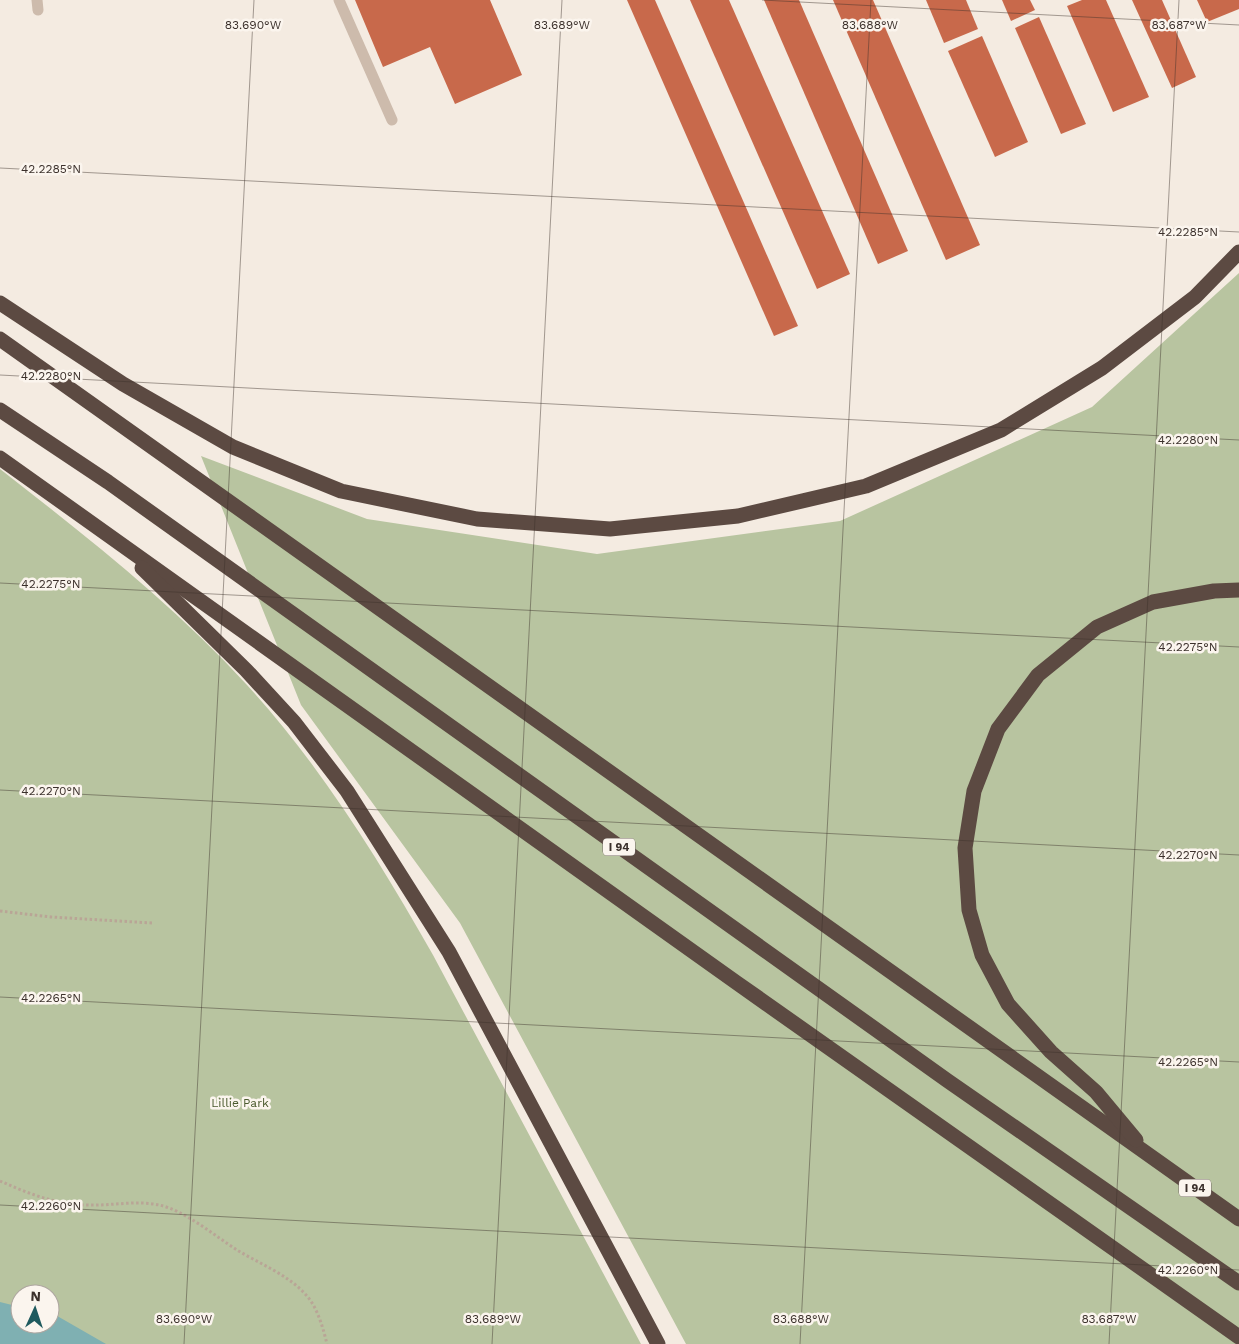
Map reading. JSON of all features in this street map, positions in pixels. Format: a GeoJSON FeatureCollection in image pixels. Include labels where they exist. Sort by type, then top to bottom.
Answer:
{"type":"FeatureCollection","features":[{"type":"Feature","properties":{"kind":"highway"},"geometry":{"type":"LineString","coordinates":[[0,302],[123,384],[233,447],[341,491],[477,519],[610,529],[738,516],[866,486],[1001,430],[1102,368],[1195,297],[1239,252]]}},
{"type":"Feature","properties":{"kind":"highway","name":"I 94"},"geometry":{"type":"LineString","coordinates":[[0,339],[1239,1219]]}},
{"type":"Feature","properties":{"kind":"highway","name":"I 94"},"geometry":{"type":"LineString","coordinates":[[0,410],[116,488],[948,1081],[1239,1283]]}},
{"type":"Feature","properties":{"kind":"highway"},"geometry":{"type":"LineString","coordinates":[[0,458],[1239,1337]]}},
{"type":"Feature","properties":{"kind":"highway"},"geometry":{"type":"LineString","coordinates":[[106,534],[246,670],[294,722],[347,791],[449,952],[658,1344]]}},
{"type":"Feature","properties":{"kind":"highway"},"geometry":{"type":"LineString","coordinates":[[1152,1158],[1096,1092],[1051,1052],[1008,1004],[982,955],[969,910],[965,848],[974,791],[998,729],[1038,675],[1097,627],[1153,602],[1214,590],[1239,590]]}},
{"type":"Feature","properties":{"kind":"lane"},"geometry":{"type":"LineString","coordinates":[[339,0],[392,120]]}},
{"type":"Feature","properties":{"kind":"path"},"geometry":{"type":"LineString","coordinates":[[0,911],[50,917],[152,923]]}},
{"type":"Feature","properties":{"kind":"path"},"geometry":{"type":"LineString","coordinates":[[0,1181],[37,1196],[74,1204],[146,1203],[169,1208],[274,1271],[299,1289],[314,1306],[327,1344]]}},
{"type":"Feature","properties":{"kind":"green space"},"geometry":{"type":"Polygon","coordinates":[[[1239,273],[1239,1344],[686,1344],[460,923],[301,705],[201,456],[367,519],[597,554],[840,521],[1092,407],[1239,273]]]}},
{"type":"Feature","properties":{"kind":"green space","name":"Lillie Park"},"geometry":{"type":"Polygon","coordinates":[[[0,469],[96,545],[189,626],[247,685],[300,748],[370,849],[433,955],[641,1344],[0,1344],[0,469]]]}},
{"type":"Feature","properties":{"kind":"water"},"geometry":{"type":"Polygon","coordinates":[[[0,1302],[10,1304],[10,1334],[60,1334],[60,1318],[106,1344],[0,1344],[0,1302]]]}},
{"type":"Feature","properties":{"kind":"building"},"geometry":{"type":"Polygon","coordinates":[[[355,0],[490,0],[522,75],[455,104],[430,47],[383,67],[355,0]]]}},
{"type":"Feature","properties":{"kind":"building"},"geometry":{"type":"Polygon","coordinates":[[[627,0],[655,0],[798,326],[774,336],[627,0]]]}},
{"type":"Feature","properties":{"kind":"building"},"geometry":{"type":"Polygon","coordinates":[[[690,0],[729,0],[850,274],[817,289],[690,0]]]}},
{"type":"Feature","properties":{"kind":"building"},"geometry":{"type":"Polygon","coordinates":[[[764,0],[799,0],[908,251],[878,264],[764,0]]]}},
{"type":"Feature","properties":{"kind":"building"},"geometry":{"type":"Polygon","coordinates":[[[833,0],[873,0],[980,245],[946,260],[833,0]]]}},
{"type":"Feature","properties":{"kind":"building"},"geometry":{"type":"Polygon","coordinates":[[[926,0],[966,0],[978,29],[944,43],[926,0]]]}},
{"type":"Feature","properties":{"kind":"building"},"geometry":{"type":"Polygon","coordinates":[[[1002,0],[1030,0],[1035,10],[1011,21],[1002,0]]]}},
{"type":"Feature","properties":{"kind":"building"},"geometry":{"type":"Polygon","coordinates":[[[1082,0],[1106,0],[1149,97],[1113,112],[1067,6],[1082,0]]]}},
{"type":"Feature","properties":{"kind":"building"},"geometry":{"type":"Polygon","coordinates":[[[1132,0],[1162,0],[1196,77],[1172,88],[1132,0]]]}},
{"type":"Feature","properties":{"kind":"building"},"geometry":{"type":"Polygon","coordinates":[[[1197,0],[1239,0],[1239,9],[1207,22],[1197,0]]]}},
{"type":"Feature","properties":{"kind":"building"},"geometry":{"type":"Polygon","coordinates":[[[1039,17],[1086,124],[1061,134],[1015,28],[1039,17]]]}},
{"type":"Feature","properties":{"kind":"building"},"geometry":{"type":"Polygon","coordinates":[[[982,36],[1028,142],[995,157],[948,51],[982,36]]]}}]}
